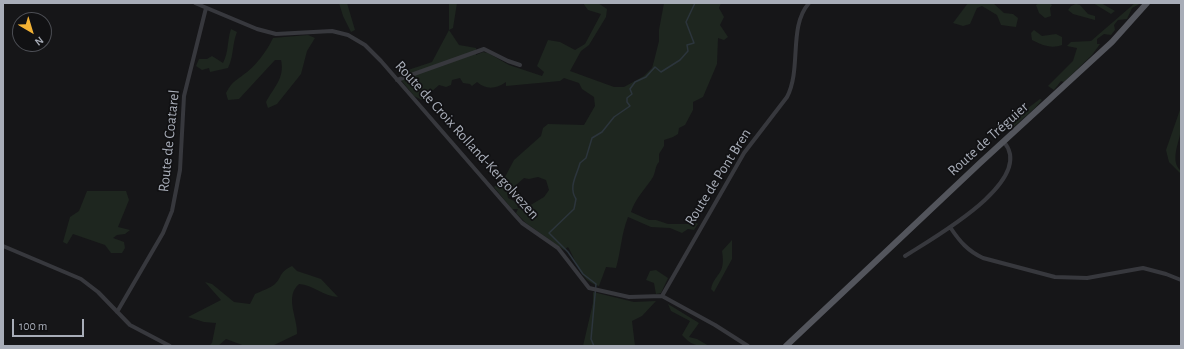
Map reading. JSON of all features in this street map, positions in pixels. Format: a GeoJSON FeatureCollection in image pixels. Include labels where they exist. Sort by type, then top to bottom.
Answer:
{"type":"FeatureCollection","features":[{"type":"Feature","properties":{"kind":"main road","name":"Route de Tréguier"},"geometry":{"type":"LineString","coordinates":[[786,346],[843,291],[1112,42],[1147,3]]}},
{"type":"Feature","properties":{"kind":"street","name":"Route de Croix Rolland-Kergolvezen"},"geometry":{"type":"LineString","coordinates":[[194,3],[257,29],[276,34],[332,31],[356,38],[372,52],[398,80],[513,214],[522,223],[561,252],[587,286],[629,297],[662,296]]}},
{"type":"Feature","properties":{"kind":"street","name":"Route de Pont Bren"},"geometry":{"type":"LineString","coordinates":[[662,296],[744,153],[787,97],[792,87],[795,75],[799,22],[809,3]]}},
{"type":"Feature","properties":{"kind":"street","name":"Route de Coatarel"},"geometry":{"type":"LineString","coordinates":[[117,312],[163,233],[172,211],[180,170],[184,96],[206,8]]}},
{"type":"Feature","properties":{"kind":"street"},"geometry":{"type":"LineString","coordinates":[[398,80],[484,49],[508,61],[520,64]]}},
{"type":"Feature","properties":{"kind":"street"},"geometry":{"type":"LineString","coordinates":[[905,256],[978,208],[1005,175],[1010,164],[1010,154],[1004,142]]}},
{"type":"Feature","properties":{"kind":"street"},"geometry":{"type":"LineString","coordinates":[[950,227],[958,240],[972,253],[983,258],[1055,277],[1088,278],[1142,268],[1166,274],[1181,280]]}},
{"type":"Feature","properties":{"kind":"street"},"geometry":{"type":"LineString","coordinates":[[3,246],[81,279],[93,288],[135,328],[170,346]]}},
{"type":"Feature","properties":{"kind":"street"},"geometry":{"type":"LineString","coordinates":[[662,296],[715,325],[748,346]]}},
{"type":"Feature","properties":{"kind":"shaded area"},"geometry":{"type":"Polygon","coordinates":[[[339,3],[347,3],[355,30],[351,32],[343,16],[339,3]]]}},
{"type":"Feature","properties":{"kind":"shaded area"},"geometry":{"type":"Polygon","coordinates":[[[449,3],[457,3],[453,28],[449,30],[449,3]]]}},
{"type":"Feature","properties":{"kind":"shaded area"},"geometry":{"type":"Polygon","coordinates":[[[583,3],[598,3],[607,9],[606,17],[589,45],[581,51],[570,71],[614,87],[624,87],[644,76],[652,68],[659,41],[659,30],[664,3],[721,3],[719,8],[724,17],[720,25],[728,37],[724,40],[718,38],[717,64],[703,97],[693,102],[693,110],[685,125],[679,128],[678,134],[664,140],[664,146],[659,154],[659,162],[653,177],[638,198],[631,212],[649,220],[656,220],[668,224],[688,224],[693,221],[698,224],[694,230],[688,229],[682,233],[670,228],[651,227],[628,217],[616,268],[606,267],[599,286],[593,284],[583,275],[568,247],[564,250],[526,223],[516,213],[518,209],[512,209],[494,187],[505,177],[514,160],[541,136],[543,128],[548,124],[584,125],[595,106],[594,97],[582,89],[579,83],[564,78],[560,81],[506,86],[506,82],[491,88],[480,85],[477,82],[472,86],[470,84],[463,83],[460,78],[452,80],[451,85],[446,87],[439,85],[422,100],[414,96],[401,80],[406,77],[399,73],[432,62],[449,30],[459,45],[476,48],[476,55],[483,52],[488,53],[509,65],[542,76],[544,72],[537,66],[548,40],[560,42],[575,50],[585,44],[601,14],[588,10],[583,3]],[[538,177],[529,179],[524,178],[507,193],[508,198],[516,202],[518,208],[524,209],[544,197],[549,190],[546,180],[538,177]]]}},
{"type":"Feature","properties":{"kind":"shaded area"},"geometry":{"type":"Polygon","coordinates":[[[968,3],[993,3],[1004,13],[1013,14],[1018,18],[1016,27],[1001,25],[997,15],[982,6],[977,8],[970,24],[963,26],[953,23],[968,3]]]}},
{"type":"Feature","properties":{"kind":"shaded area"},"geometry":{"type":"Polygon","coordinates":[[[1039,3],[1049,3],[1052,5],[1050,8],[1051,16],[1045,18],[1039,13],[1036,5],[1039,3]]]}},
{"type":"Feature","properties":{"kind":"shaded area"},"geometry":{"type":"Polygon","coordinates":[[[1093,3],[1101,3],[1115,11],[1111,14],[1093,3]]]}},
{"type":"Feature","properties":{"kind":"shaded area"},"geometry":{"type":"Polygon","coordinates":[[[1135,3],[1141,3],[1132,8],[1127,19],[1118,20],[1114,25],[1115,30],[1111,35],[1104,34],[1097,39],[1097,44],[1100,44],[1092,55],[1064,82],[1061,81],[1054,90],[1048,86],[1073,61],[1077,48],[1067,46],[1071,42],[1091,41],[1135,3]]]}},
{"type":"Feature","properties":{"kind":"shaded area"},"geometry":{"type":"Polygon","coordinates":[[[1076,4],[1080,5],[1088,14],[1095,16],[1095,20],[1073,14],[1068,10],[1071,6],[1076,4]]]}},
{"type":"Feature","properties":{"kind":"shaded area"},"geometry":{"type":"Polygon","coordinates":[[[231,29],[237,32],[228,68],[210,72],[209,68],[202,70],[196,66],[199,59],[207,59],[212,56],[223,63],[231,29]]]}},
{"type":"Feature","properties":{"kind":"shaded area"},"geometry":{"type":"Polygon","coordinates":[[[1034,30],[1042,36],[1056,34],[1062,37],[1062,45],[1043,45],[1032,40],[1031,33],[1034,30]]]}},
{"type":"Feature","properties":{"kind":"shaded area"},"geometry":{"type":"Polygon","coordinates":[[[308,35],[315,38],[307,51],[301,74],[277,104],[268,108],[266,102],[280,77],[282,66],[281,60],[275,60],[239,99],[228,100],[226,93],[230,86],[256,63],[273,38],[308,35]]]}},
{"type":"Feature","properties":{"kind":"shaded area"},"geometry":{"type":"Polygon","coordinates":[[[1040,99],[1042,100],[1034,109],[1010,130],[1005,131],[1024,111],[1040,99]]]}},
{"type":"Feature","properties":{"kind":"shaded area"},"geometry":{"type":"Polygon","coordinates":[[[1181,107],[1181,129],[1175,156],[1181,174],[1169,162],[1166,150],[1181,107]]]}},
{"type":"Feature","properties":{"kind":"shaded area"},"geometry":{"type":"Polygon","coordinates":[[[87,191],[126,191],[129,200],[118,227],[130,230],[125,234],[117,235],[113,238],[124,242],[125,248],[122,253],[111,253],[105,245],[73,234],[67,244],[63,242],[70,217],[79,211],[87,191]]]}},
{"type":"Feature","properties":{"kind":"shaded area"},"geometry":{"type":"Polygon","coordinates":[[[732,240],[732,259],[714,292],[711,289],[723,265],[722,251],[732,240]]]}},
{"type":"Feature","properties":{"kind":"shaded area"},"geometry":{"type":"Polygon","coordinates":[[[292,266],[297,271],[321,279],[338,297],[328,295],[309,286],[299,284],[292,295],[297,334],[272,346],[245,346],[226,339],[218,346],[209,346],[212,343],[216,323],[204,322],[188,317],[221,300],[205,282],[212,284],[234,302],[250,304],[255,294],[268,289],[275,284],[283,273],[292,266]]]}},
{"type":"Feature","properties":{"kind":"shaded area"},"geometry":{"type":"Polygon","coordinates":[[[656,270],[668,278],[661,293],[656,294],[654,283],[646,280],[650,271],[656,270]]]}},
{"type":"Feature","properties":{"kind":"shaded area"},"geometry":{"type":"Polygon","coordinates":[[[593,292],[634,302],[656,301],[642,316],[632,321],[635,346],[583,346],[593,303],[593,292]]]}},
{"type":"Feature","properties":{"kind":"shaded area"},"geometry":{"type":"Polygon","coordinates":[[[668,304],[699,323],[689,337],[697,339],[709,346],[701,346],[691,343],[682,335],[690,321],[671,311],[668,304]]]}},
{"type":"Feature","properties":{"kind":"waterway"},"geometry":{"type":"LineString","coordinates":[[594,346],[591,339],[596,284],[583,274],[568,252],[549,233],[574,209],[576,199],[573,190],[574,181],[580,163],[586,158],[592,138],[602,132],[614,117],[630,106],[627,102],[627,98],[632,94],[630,89],[635,82],[646,77],[655,67],[661,72],[680,60],[688,51],[687,45],[694,43],[686,22],[695,3]]}}]}
